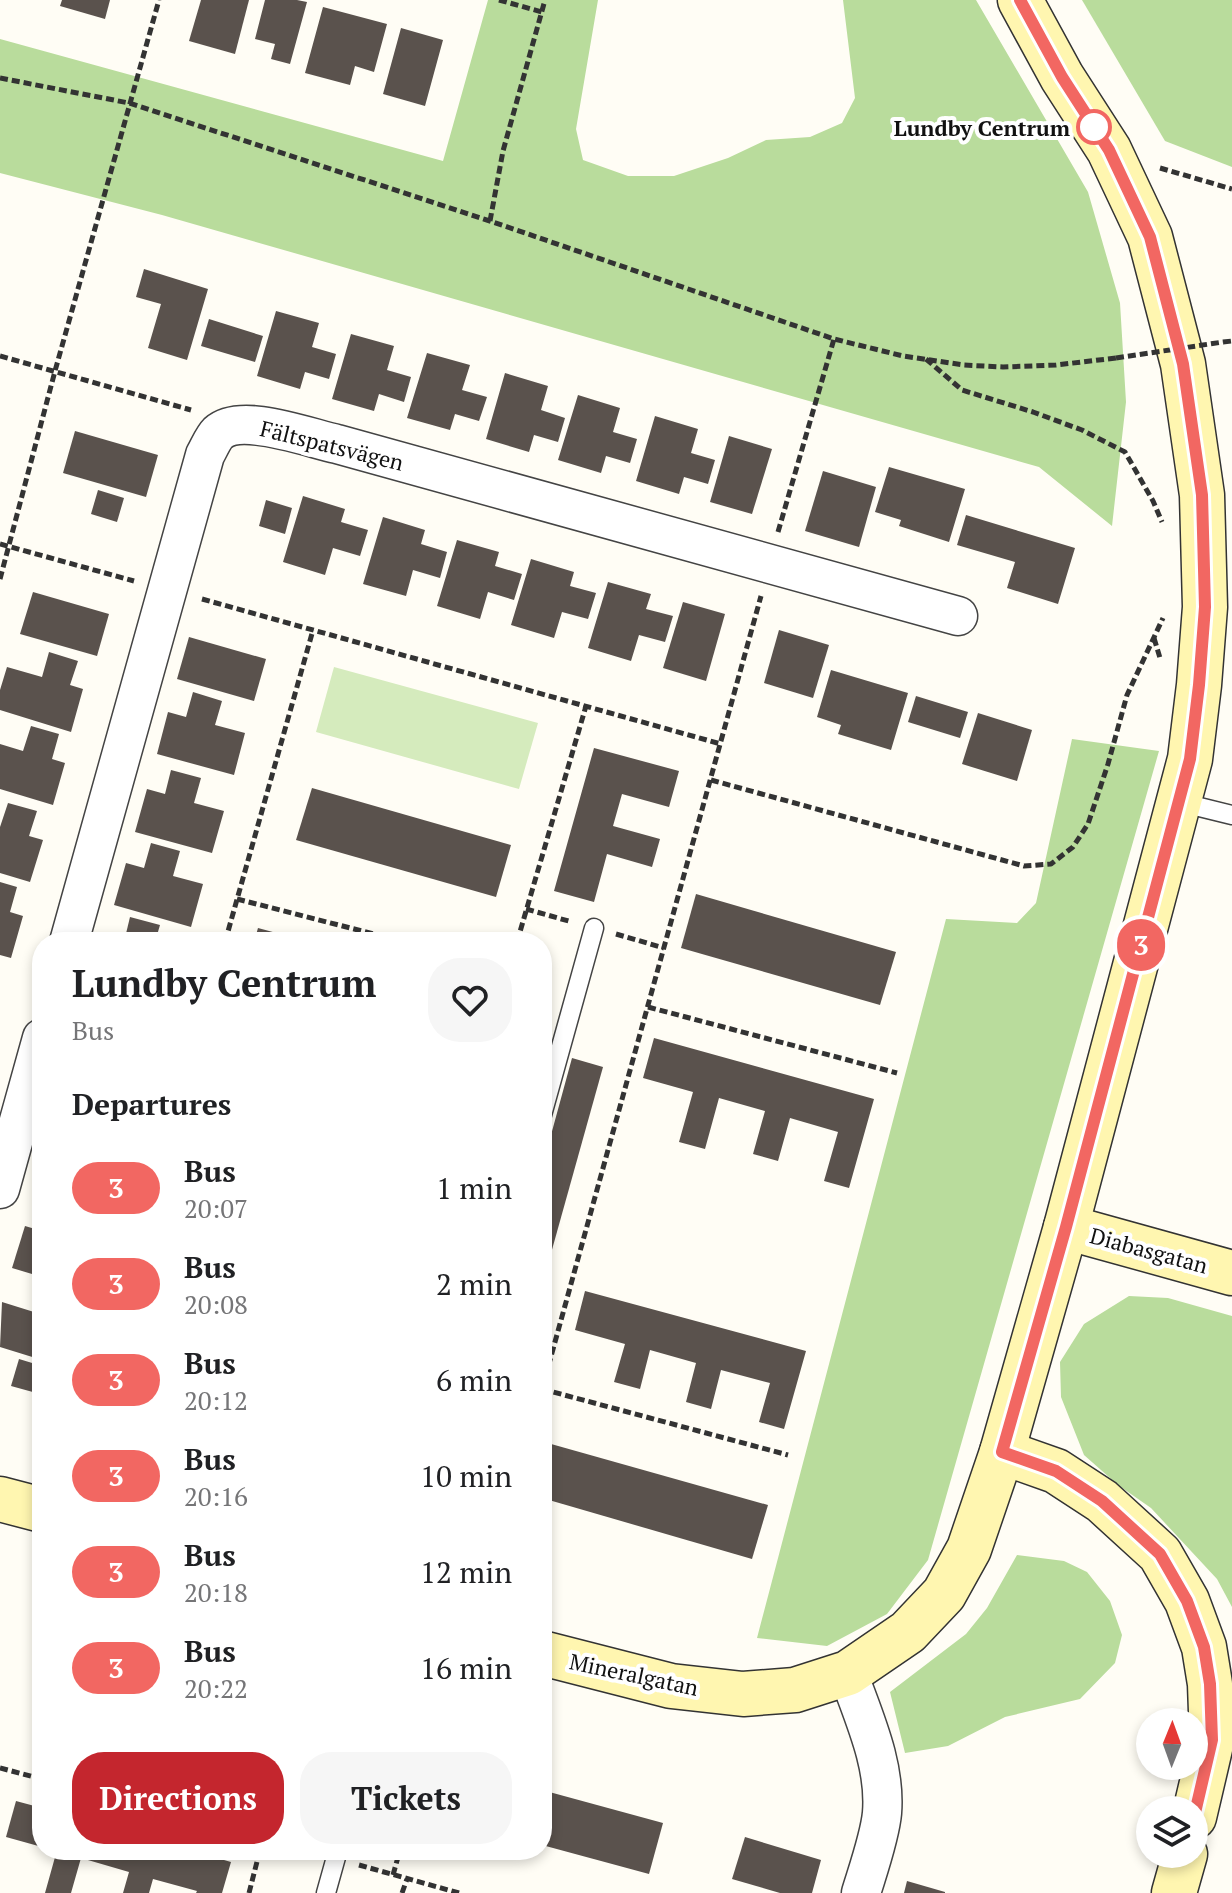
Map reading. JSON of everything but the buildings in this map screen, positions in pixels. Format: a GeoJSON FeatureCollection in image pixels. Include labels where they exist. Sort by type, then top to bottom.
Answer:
{"type":"FeatureCollection","features":[{"type":"Feature","properties":{"kind":"street","name":"Mineralgatan"},"geometry":{"type":"LineString","coordinates":[[552,1656],[671,1686],[743,1694],[795,1690],[848,1673],[908,1632],[944,1594],[969,1549],[1002,1452],[1066,1227],[1190,759],[1205,607],[1202,495],[1183,364],[1150,237],[1109,150],[1062,77],[1020,0]]}},
{"type":"Feature","properties":{"kind":"street","name":"Fältspatsvägen"},"geometry":{"type":"LineString","coordinates":[[72,932],[205,455],[219,432],[237,425],[253,424],[337,444],[958,616]]}},
{"type":"Feature","properties":{"kind":"street"},"geometry":{"type":"LineString","coordinates":[[0,1189],[32,1074]]}},
{"type":"Feature","properties":{"kind":"street","name":"Diabasgatan"},"geometry":{"type":"LineString","coordinates":[[1066,1227],[1232,1273]]}},
{"type":"Feature","properties":{"kind":"street"},"geometry":{"type":"LineString","coordinates":[[1002,1452],[1056,1471],[1102,1501],[1160,1554],[1187,1601],[1204,1647],[1210,1684],[1212,1740],[1199,1796]]}},
{"type":"Feature","properties":{"kind":"street"},"geometry":{"type":"LineString","coordinates":[[0,1499],[32,1507]]}},
{"type":"Feature","properties":{"kind":"street"},"geometry":{"type":"LineString","coordinates":[[848,1673],[883,1782],[882,1816],[861,1893]]}},
{"type":"Feature","properties":{"kind":"street"},"geometry":{"type":"LineString","coordinates":[[1174,1893],[1181,1868]]}},
{"type":"Feature","properties":{"kind":"lane"},"geometry":{"type":"LineString","coordinates":[[1179,802],[1232,815]]}},
{"type":"Feature","properties":{"kind":"lane"},"geometry":{"type":"LineString","coordinates":[[552,1079],[594,928]]}},
{"type":"Feature","properties":{"kind":"lane"},"geometry":{"type":"LineString","coordinates":[[326,1893],[335,1860]]}},
{"type":"Feature","properties":{"kind":"path"},"geometry":{"type":"LineString","coordinates":[[0,579],[159,0]]}},
{"type":"Feature","properties":{"kind":"path"},"geometry":{"type":"LineString","coordinates":[[499,0],[542,12]]}},
{"type":"Feature","properties":{"kind":"path"},"geometry":{"type":"LineString","coordinates":[[490,221],[503,151],[545,0]]}},
{"type":"Feature","properties":{"kind":"path"},"geometry":{"type":"LineString","coordinates":[[0,78],[129,103],[490,221],[834,339],[903,356],[964,365],[1056,365],[1232,341]]}},
{"type":"Feature","properties":{"kind":"path"},"geometry":{"type":"LineString","coordinates":[[1156,166],[1232,189]]}},
{"type":"Feature","properties":{"kind":"path"},"geometry":{"type":"LineString","coordinates":[[552,1353],[834,339]]}},
{"type":"Feature","properties":{"kind":"path"},"geometry":{"type":"LineString","coordinates":[[0,356],[164,401],[237,425]]}},
{"type":"Feature","properties":{"kind":"path"},"geometry":{"type":"LineString","coordinates":[[926,359],[962,390],[1070,425],[1125,452],[1165,529]]}},
{"type":"Feature","properties":{"kind":"path"},"geometry":{"type":"LineString","coordinates":[[0,544],[721,744]]}},
{"type":"Feature","properties":{"kind":"path"},"geometry":{"type":"LineString","coordinates":[[711,780],[1024,866],[1051,864],[1073,847],[1088,824],[1127,695],[1163,619],[1166,605]]}},
{"type":"Feature","properties":{"kind":"path"},"geometry":{"type":"LineString","coordinates":[[228,932],[313,630]]}},
{"type":"Feature","properties":{"kind":"path"},"geometry":{"type":"LineString","coordinates":[[520,932],[586,706]]}},
{"type":"Feature","properties":{"kind":"path"},"geometry":{"type":"LineString","coordinates":[[237,899],[366,932]]}},
{"type":"Feature","properties":{"kind":"path"},"geometry":{"type":"LineString","coordinates":[[648,1007],[897,1073]]}},
{"type":"Feature","properties":{"kind":"path"},"geometry":{"type":"LineString","coordinates":[[552,1392],[788,1455]]}},
{"type":"Feature","properties":{"kind":"path"},"geometry":{"type":"LineString","coordinates":[[0,1768],[32,1776]]}},
{"type":"Feature","properties":{"kind":"path"},"geometry":{"type":"LineString","coordinates":[[249,1893],[257,1860]]}},
{"type":"Feature","properties":{"kind":"path"},"geometry":{"type":"LineString","coordinates":[[353,1860],[393,1875],[459,1893]]}},
{"type":"Feature","properties":{"kind":"path"},"geometry":{"type":"LineString","coordinates":[[393,1875],[397,1860]]}},
{"type":"Feature","properties":{"kind":"path"},"geometry":{"type":"LineString","coordinates":[[402,1893],[407,1879]]}},
{"type":"Feature","properties":{"kind":"green space"},"geometry":{"type":"Polygon","coordinates":[[[488,0],[598,0],[576,129],[583,160],[628,176],[674,176],[728,158],[766,140],[810,137],[842,123],[855,98],[843,0],[976,0],[1088,192],[1120,303],[1126,402],[1112,526],[1039,467],[162,215],[0,173],[0,39],[443,161],[488,0]]]}},
{"type":"Feature","properties":{"kind":"green space"},"geometry":{"type":"Polygon","coordinates":[[[1082,0],[1232,0],[1232,167],[1165,141],[1082,0]]]}},
{"type":"Feature","properties":{"kind":"green space"},"geometry":{"type":"Polygon","coordinates":[[[334,667],[538,723],[519,789],[316,732],[334,667]]]}},
{"type":"Feature","properties":{"kind":"green space"},"geometry":{"type":"Polygon","coordinates":[[[1072,739],[1159,751],[928,1560],[887,1614],[827,1646],[757,1638],[946,919],[1017,923],[1036,903],[1072,739]]]}},
{"type":"Feature","properties":{"kind":"green space"},"geometry":{"type":"Polygon","coordinates":[[[1129,1296],[1168,1298],[1232,1316],[1232,1607],[1217,1579],[1151,1508],[1118,1485],[1084,1455],[1061,1397],[1060,1362],[1084,1324],[1129,1296]]]}},
{"type":"Feature","properties":{"kind":"green space"},"geometry":{"type":"Polygon","coordinates":[[[1017,1555],[1064,1561],[1087,1572],[1110,1601],[1122,1635],[1115,1663],[1080,1699],[1005,1717],[948,1746],[905,1753],[890,1692],[966,1634],[987,1608],[1017,1555]]]}},
{"type":"Feature","properties":{"kind":"bus line","name":"3"},"geometry":{"type":"LineString","coordinates":[[1020,0],[1062,77],[1109,150],[1150,237],[1183,364],[1202,495],[1205,607],[1190,759],[1066,1227],[1002,1452],[1056,1471],[1102,1501],[1160,1554],[1187,1601],[1204,1647],[1210,1684],[1212,1740],[1199,1796]]}},
{"type":"Feature","properties":{"kind":"place","name":"Lundby Centrum"},"geometry":{"type":"Point","coordinates":[1094,127]}}]}
